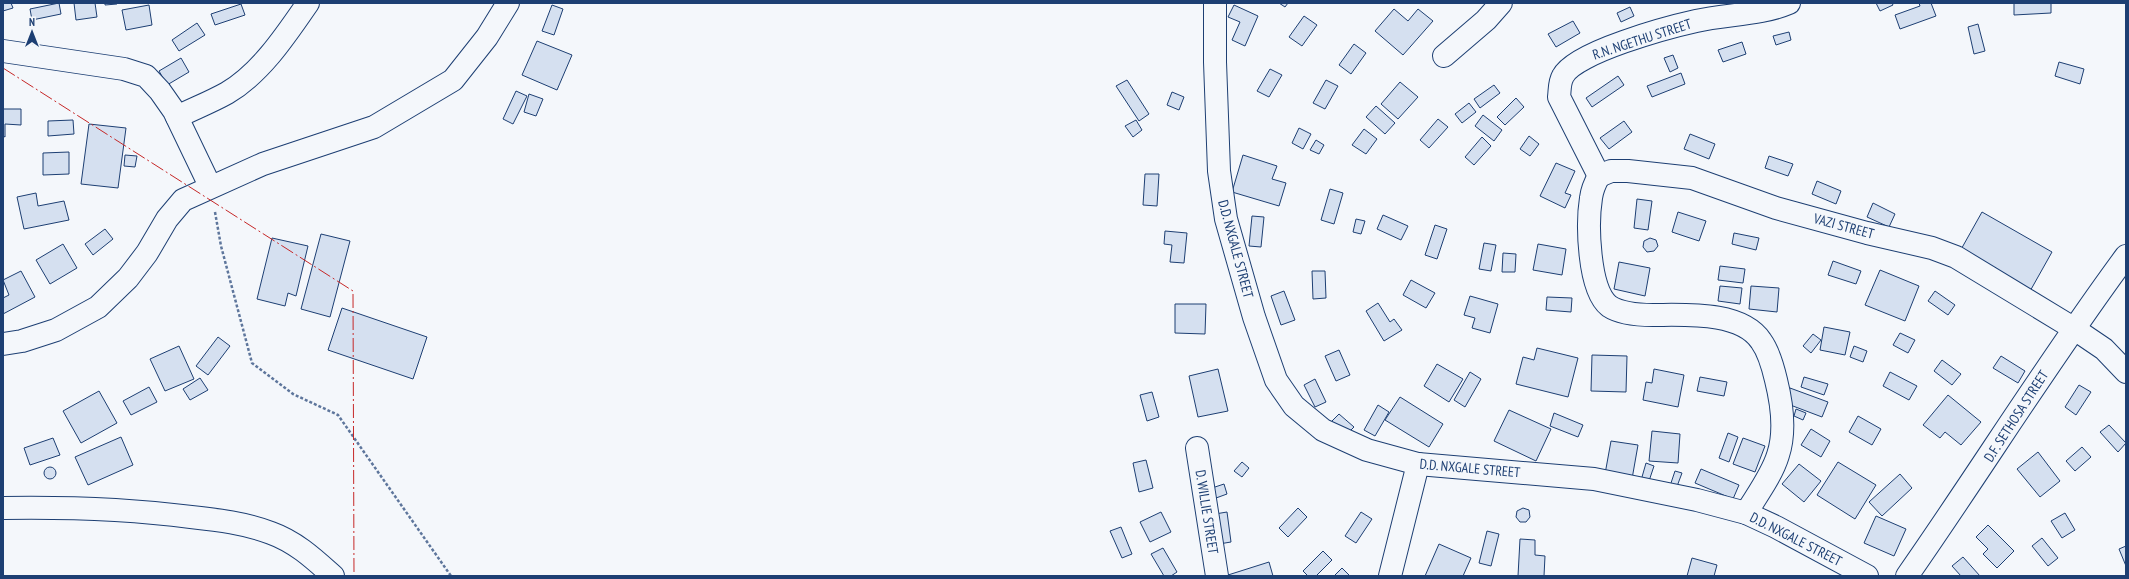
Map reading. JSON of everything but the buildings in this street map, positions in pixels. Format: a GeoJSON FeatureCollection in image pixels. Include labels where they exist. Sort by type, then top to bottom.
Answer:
{"type":"FeatureCollection","features":[{"type":"Feature","properties":{"kind":"street"},"geometry":{"type":"LineString","coordinates":[[177,116],[227,93],[251,74],[279,44],[308,3]]}},
{"type":"Feature","properties":{"kind":"street"},"geometry":{"type":"LineString","coordinates":[[3,344],[22,341],[56,330],[98,307],[128,278],[147,254],[174,209],[183,200],[210,186],[263,164],[374,127],[453,80],[487,37],[508,3]]}},
{"type":"Feature","properties":{"kind":"street","name":"D.D. NXGALE STREET"},"geometry":{"type":"LineString","coordinates":[[1215,3],[1215,62],[1219,172],[1226,218],[1254,317],[1276,380],[1294,406],[1323,430],[1367,450],[1418,464],[1594,479],[1697,500],[1746,513],[1776,526],[1867,576]]}},
{"type":"Feature","properties":{"kind":"street"},"geometry":{"type":"LineString","coordinates":[[1444,56],[1486,20],[1501,3]]}},
{"type":"Feature","properties":{"kind":"street","name":"R.N. NGETHU STREET"},"geometry":{"type":"LineString","coordinates":[[1599,176],[1559,97],[1560,84],[1563,75],[1590,54],[1664,29],[1789,3]]}},
{"type":"Feature","properties":{"kind":"street"},"geometry":{"type":"LineString","coordinates":[[3,51],[124,69],[146,76],[160,91],[177,116],[210,186]]}},
{"type":"Feature","properties":{"kind":"street","name":"VAZI STREET"},"geometry":{"type":"LineString","coordinates":[[1599,176],[1611,172],[1628,171],[1692,178],[1776,208],[1867,234],[1932,248],[1956,257],[2073,328],[2104,349],[2126,372]]}},
{"type":"Feature","properties":{"kind":"street"},"geometry":{"type":"LineString","coordinates":[[1599,176],[1590,200],[1590,251],[1595,283],[1609,306],[1622,312],[1642,315],[1707,316],[1735,322],[1750,330],[1761,340],[1772,364],[1779,394],[1782,433],[1778,455],[1746,513]]}},
{"type":"Feature","properties":{"kind":"street","name":"D.F. SETHOSA STREET"},"geometry":{"type":"LineString","coordinates":[[1907,576],[1971,485],[2073,328],[2126,256]]}},
{"type":"Feature","properties":{"kind":"street","name":"D. WILLIE STREET"},"geometry":{"type":"LineString","coordinates":[[1196,448],[1217,576]]}},
{"type":"Feature","properties":{"kind":"street"},"geometry":{"type":"LineString","coordinates":[[1390,576],[1418,464]]}},
{"type":"Feature","properties":{"kind":"street"},"geometry":{"type":"LineString","coordinates":[[3,508],[57,507],[153,512],[238,523],[272,533],[301,547],[333,576]]}},
{"type":"Feature","properties":{"kind":"path"},"geometry":{"type":"LineString","coordinates":[[210,186],[221,246],[252,363],[293,394],[338,415],[451,576]]}},
{"type":"Feature","properties":{"kind":"power"},"geometry":{"type":"LineString","coordinates":[[3,68],[353,291],[354,576]]}}]}
